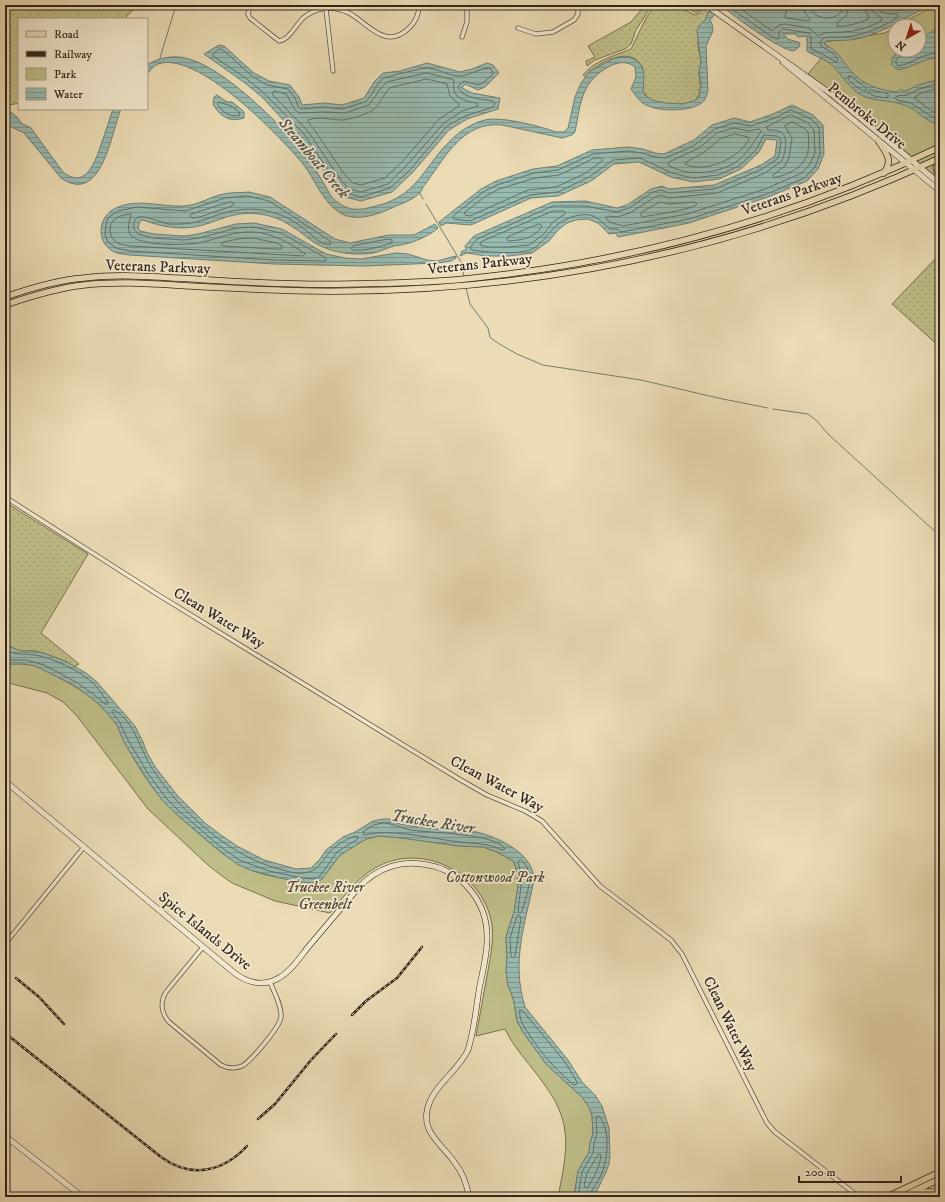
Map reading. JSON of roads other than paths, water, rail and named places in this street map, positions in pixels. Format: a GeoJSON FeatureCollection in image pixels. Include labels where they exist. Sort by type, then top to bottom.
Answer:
{"type":"FeatureCollection","features":[{"type":"Feature","properties":{"kind":"main road"},"geometry":{"type":"LineString","coordinates":[[878,140],[889,162],[889,166],[884,173]]}},
{"type":"Feature","properties":{"kind":"main road","name":"Veterans Parkway"},"geometry":{"type":"LineString","coordinates":[[5,297],[26,289],[59,282],[112,276],[144,276],[299,284],[406,283],[473,278],[550,269],[618,256],[735,227],[884,173],[940,147]]}},
{"type":"Feature","properties":{"kind":"main road"},"geometry":{"type":"LineString","coordinates":[[940,158],[936,168],[940,179]]}},
{"type":"Feature","properties":{"kind":"main road","name":"Veterans Parkway"},"geometry":{"type":"LineString","coordinates":[[5,305],[27,297],[59,289],[111,283],[298,291],[399,290],[474,285],[552,275],[678,251],[738,235],[808,212],[867,190],[940,158]]}},
{"type":"Feature","properties":{"kind":"main road"},"geometry":{"type":"LineString","coordinates":[[887,1197],[940,1172]]}},
{"type":"Feature","properties":{"kind":"main road"},"geometry":{"type":"LineString","coordinates":[[902,1197],[940,1179]]}},
{"type":"Feature","properties":{"kind":"main road"},"geometry":{"type":"LineString","coordinates":[[911,1192],[940,1192]]}},
{"type":"Feature","properties":{"kind":"street"},"geometry":{"type":"LineString","coordinates":[[253,5],[246,14],[277,40],[281,41],[286,39],[304,17],[316,10],[326,8],[349,13],[375,32],[389,36],[399,34],[412,26],[417,18],[419,5]]}},
{"type":"Feature","properties":{"kind":"street"},"geometry":{"type":"LineString","coordinates":[[462,37],[467,22],[467,5]]}},
{"type":"Feature","properties":{"kind":"street"},"geometry":{"type":"LineString","coordinates":[[573,5],[590,5]]}},
{"type":"Feature","properties":{"kind":"street","name":"Pembroke Drive"},"geometry":{"type":"LineString","coordinates":[[706,5],[834,96],[912,160],[917,169],[940,191]]}},
{"type":"Feature","properties":{"kind":"street"},"geometry":{"type":"LineString","coordinates":[[518,28],[536,34],[553,32],[574,20],[578,14],[578,6]]}},
{"type":"Feature","properties":{"kind":"street"},"geometry":{"type":"LineString","coordinates":[[326,8],[332,71]]}},
{"type":"Feature","properties":{"kind":"street","name":"Pembroke Drive"},"geometry":{"type":"LineString","coordinates":[[780,59],[788,68],[906,162],[940,184]]}},
{"type":"Feature","properties":{"kind":"street","name":"Clean Water Way"},"geometry":{"type":"LineString","coordinates":[[5,497],[160,596],[459,779],[487,795],[526,811],[542,821],[604,889],[656,928],[677,946],[767,1123],[775,1132],[859,1197]]}},
{"type":"Feature","properties":{"kind":"street","name":"Spice Islands Drive"},"geometry":{"type":"LineString","coordinates":[[5,782],[241,978],[253,982],[270,982]]}},
{"type":"Feature","properties":{"kind":"street"},"geometry":{"type":"LineString","coordinates":[[5,944],[84,847]]}},
{"type":"Feature","properties":{"kind":"street"},"geometry":{"type":"LineString","coordinates":[[203,948],[163,997],[162,1007],[164,1014],[169,1022],[221,1065],[231,1068],[244,1065],[278,1026],[281,1017],[270,982],[287,972],[359,887],[373,875],[383,869],[407,863],[425,864],[448,872],[467,886],[478,901],[483,912],[487,929],[487,948],[468,1050],[462,1061],[432,1099],[427,1117],[432,1135],[439,1145],[452,1158],[462,1173],[469,1197]]}},
{"type":"Feature","properties":{"kind":"street"},"geometry":{"type":"LineString","coordinates":[[5,1136],[83,1197]]}},
{"type":"Feature","properties":{"kind":"street","name":"Clean Water Way"},"geometry":{"type":"LineString","coordinates":[[848,1189],[853,1197]]}},
{"type":"Feature","properties":{"kind":"water"},"geometry":{"type":"Polygon","coordinates":[[[714,5],[770,5],[771,7],[777,5],[811,5],[831,9],[836,5],[878,5],[884,9],[899,10],[907,5],[931,5],[907,18],[887,18],[887,28],[876,33],[853,40],[826,41],[824,44],[836,52],[850,70],[860,79],[871,86],[883,90],[897,92],[901,89],[906,91],[918,85],[940,79],[940,124],[936,124],[928,120],[905,105],[873,99],[861,95],[830,64],[807,51],[807,36],[798,37],[796,34],[783,34],[788,39],[800,43],[799,47],[794,51],[779,46],[727,10],[720,8],[710,20],[713,31],[706,46],[708,91],[704,100],[695,107],[671,110],[648,106],[640,101],[631,89],[636,77],[635,67],[627,63],[615,64],[602,71],[588,85],[581,102],[575,132],[572,135],[562,138],[502,125],[488,125],[475,129],[455,144],[446,154],[423,187],[422,191],[415,197],[407,202],[382,212],[368,216],[355,217],[342,214],[335,210],[324,198],[303,164],[276,134],[236,98],[215,82],[194,70],[174,63],[158,64],[148,73],[148,65],[160,59],[180,57],[199,63],[230,81],[261,107],[302,151],[335,200],[344,207],[360,209],[387,203],[404,194],[418,180],[437,155],[451,140],[475,123],[492,119],[510,120],[556,132],[564,132],[568,128],[575,97],[581,83],[590,71],[615,58],[628,57],[634,59],[641,65],[644,74],[643,91],[645,95],[652,100],[665,103],[683,104],[696,100],[699,96],[701,84],[699,72],[701,62],[697,31],[699,26],[706,19],[708,13],[714,5]]]}},
{"type":"Feature","properties":{"kind":"water"},"geometry":{"type":"Polygon","coordinates":[[[940,26],[940,57],[929,59],[898,70],[892,65],[892,58],[927,58],[927,35],[940,26]]]}},
{"type":"Feature","properties":{"kind":"water"},"geometry":{"type":"Polygon","coordinates":[[[219,45],[224,46],[254,73],[269,81],[290,85],[299,97],[302,105],[324,103],[342,105],[364,98],[374,82],[383,73],[400,71],[427,63],[460,72],[487,63],[493,65],[499,73],[485,87],[478,90],[465,84],[462,88],[472,93],[500,98],[498,109],[467,119],[449,130],[413,172],[392,192],[361,201],[345,197],[333,185],[301,137],[263,98],[245,83],[204,54],[219,45]]]}},
{"type":"Feature","properties":{"kind":"water"},"geometry":{"type":"Polygon","coordinates":[[[217,95],[227,102],[232,102],[242,110],[244,112],[244,118],[234,120],[222,115],[213,104],[214,97],[217,95]]]}},
{"type":"Feature","properties":{"kind":"water"},"geometry":{"type":"Polygon","coordinates":[[[792,105],[813,115],[823,125],[824,154],[818,169],[807,181],[768,197],[689,223],[618,237],[616,233],[609,234],[598,223],[588,219],[576,220],[567,223],[558,230],[549,241],[532,253],[509,256],[486,256],[467,253],[460,256],[462,251],[466,250],[465,246],[474,236],[552,202],[585,201],[617,208],[627,205],[651,189],[662,186],[669,189],[714,185],[761,165],[775,156],[777,140],[766,139],[759,152],[741,169],[719,179],[693,182],[671,177],[639,162],[614,164],[591,181],[558,196],[531,198],[471,225],[446,223],[441,226],[439,222],[481,189],[496,181],[533,169],[557,166],[592,150],[628,147],[664,154],[694,140],[712,125],[734,118],[750,122],[773,114],[792,105]]]}},
{"type":"Feature","properties":{"kind":"water"},"geometry":{"type":"Polygon","coordinates":[[[113,110],[121,110],[103,163],[95,175],[86,182],[75,184],[61,178],[24,133],[5,124],[5,111],[12,113],[21,123],[31,128],[63,172],[71,177],[78,178],[84,175],[93,164],[100,149],[113,110]]]}},
{"type":"Feature","properties":{"kind":"water"},"geometry":{"type":"Polygon","coordinates":[[[249,192],[270,197],[335,239],[350,243],[389,235],[414,235],[435,224],[438,228],[432,233],[407,244],[365,254],[350,254],[334,251],[319,245],[294,228],[274,217],[251,213],[223,218],[203,225],[188,228],[158,225],[143,220],[140,221],[138,228],[140,231],[154,234],[184,236],[236,224],[254,223],[282,229],[326,254],[345,258],[361,259],[396,253],[408,254],[427,260],[437,261],[456,256],[456,258],[451,261],[437,263],[364,266],[274,264],[129,255],[114,252],[108,248],[102,236],[101,229],[105,217],[116,208],[124,205],[141,203],[188,206],[219,195],[249,192]]]}},
{"type":"Feature","properties":{"kind":"water"},"geometry":{"type":"Polygon","coordinates":[[[5,645],[21,651],[43,653],[65,661],[86,673],[96,681],[135,726],[147,753],[156,768],[177,795],[205,823],[221,835],[237,846],[264,860],[296,869],[311,868],[326,850],[343,837],[355,832],[373,821],[383,819],[389,819],[400,824],[425,828],[477,832],[496,838],[514,848],[522,855],[528,862],[534,880],[519,958],[519,974],[525,1007],[568,1060],[582,1082],[595,1095],[602,1106],[609,1128],[609,1164],[594,1197],[574,1197],[578,1171],[589,1152],[593,1134],[592,1115],[589,1107],[582,1097],[546,1064],[523,1032],[517,1021],[514,1002],[508,986],[506,971],[506,937],[514,912],[518,886],[518,877],[513,861],[497,852],[483,847],[459,846],[379,836],[366,839],[340,855],[322,879],[316,883],[285,879],[250,870],[237,864],[215,847],[163,801],[130,752],[117,725],[101,706],[74,685],[35,666],[25,664],[5,664],[5,645]]]}},
{"type":"Feature","properties":{"kind":"waterway"},"geometry":{"type":"LineString","coordinates":[[160,58],[176,5]]}},
{"type":"Feature","properties":{"kind":"waterway"},"geometry":{"type":"LineString","coordinates":[[419,192],[423,199]]}},
{"type":"Feature","properties":{"kind":"waterway"},"geometry":{"type":"LineString","coordinates":[[426,204],[461,262],[464,277]]}},
{"type":"Feature","properties":{"kind":"waterway"},"geometry":{"type":"LineString","coordinates":[[466,288],[470,304],[488,328],[490,337],[517,354],[543,365],[641,380],[768,408]]}},
{"type":"Feature","properties":{"kind":"waterway"},"geometry":{"type":"LineString","coordinates":[[773,409],[808,414],[940,536]]}},
{"type":"Feature","properties":{"kind":"railway"},"geometry":{"type":"LineString","coordinates":[[352,1015],[366,1001],[397,978],[422,947]]}},
{"type":"Feature","properties":{"kind":"railway"},"geometry":{"type":"LineString","coordinates":[[16,978],[39,997],[64,1024]]}},
{"type":"Feature","properties":{"kind":"railway"},"geometry":{"type":"LineString","coordinates":[[5,1033],[161,1157],[172,1164],[195,1170],[206,1170],[228,1162],[247,1146]]}},
{"type":"Feature","properties":{"kind":"railway"},"geometry":{"type":"LineString","coordinates":[[258,1119],[275,1104],[311,1060],[336,1034]]}},
{"type":"Feature","properties":{"kind":"water label","name":"Steamboat Creek"},"geometry":{"type":"Point","coordinates":[314,158]}},
{"type":"Feature","properties":{"kind":"water label","name":"Truckee River"},"geometry":{"type":"Point","coordinates":[433,822]}},
{"type":"Feature","properties":{"kind":"park label","name":"Cottonwood Park"},"geometry":{"type":"Point","coordinates":[495,877]}},
{"type":"Feature","properties":{"kind":"park label","name":"Truckee River Greenbelt"},"geometry":{"type":"Point","coordinates":[325,896]}}]}
